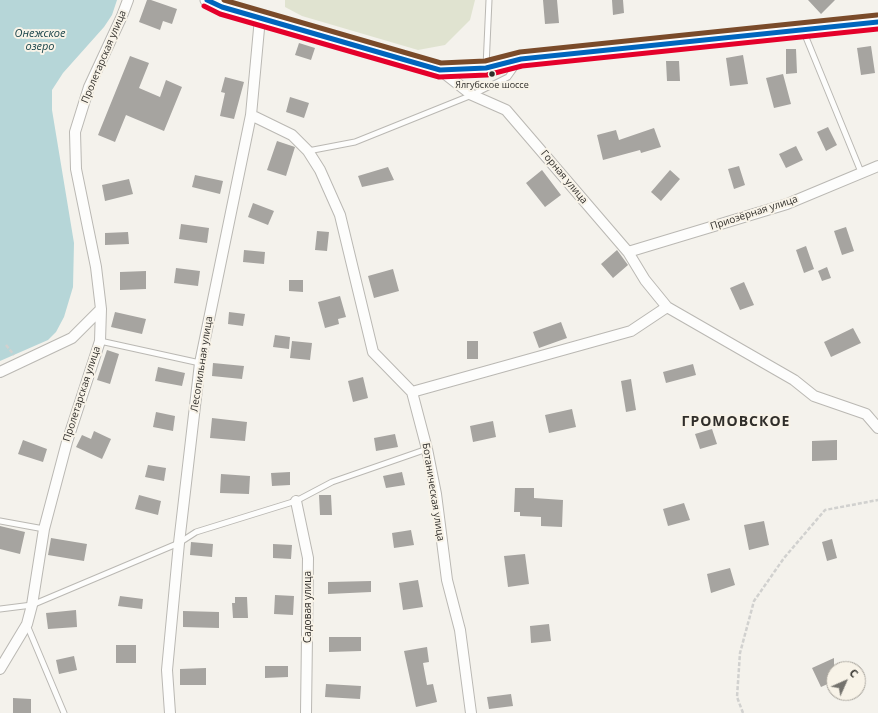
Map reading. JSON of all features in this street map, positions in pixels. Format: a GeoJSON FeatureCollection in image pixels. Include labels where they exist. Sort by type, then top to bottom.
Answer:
{"type":"FeatureCollection","features":[{"type":"Feature","properties":{"kind":"street","name":"Пролетарская улица"},"geometry":{"type":"LineString","coordinates":[[0,669],[27,624],[32,605],[44,529],[67,442],[100,341],[102,309],[96,266],[76,169],[75,132],[89,87],[128,0]]}},
{"type":"Feature","properties":{"kind":"street"},"geometry":{"type":"LineString","coordinates":[[207,0],[222,7],[440,70],[486,68],[522,59],[878,22]]}},
{"type":"Feature","properties":{"kind":"street","name":"Лесопильная улица"},"geometry":{"type":"LineString","coordinates":[[170,713],[167,670],[179,544],[200,363],[251,115],[260,18]]}},
{"type":"Feature","properties":{"kind":"street","name":"Горная улица"},"geometry":{"type":"LineString","coordinates":[[440,70],[472,96],[506,110],[628,252],[645,280],[667,307],[794,380],[814,396],[866,414],[878,428]]}},
{"type":"Feature","properties":{"kind":"street","name":"Ботаническая улица"},"geometry":{"type":"LineString","coordinates":[[251,115],[292,134],[308,151],[320,170],[340,214],[373,352],[412,392],[427,448],[436,494],[447,580],[460,630],[471,713]]}},
{"type":"Feature","properties":{"kind":"street","name":"Приозёрная улица"},"geometry":{"type":"LineString","coordinates":[[628,252],[787,204],[878,166]]}},
{"type":"Feature","properties":{"kind":"street"},"geometry":{"type":"LineString","coordinates":[[412,392],[631,331],[667,307]]}},
{"type":"Feature","properties":{"kind":"street"},"geometry":{"type":"LineString","coordinates":[[0,372],[72,338],[102,309]]}},
{"type":"Feature","properties":{"kind":"street","name":"Садовая улица"},"geometry":{"type":"LineString","coordinates":[[296,501],[308,558],[306,713]]}},
{"type":"Feature","properties":{"kind":"lane"},"geometry":{"type":"LineString","coordinates":[[486,68],[490,0]]}},
{"type":"Feature","properties":{"kind":"lane"},"geometry":{"type":"LineString","coordinates":[[803,29],[861,172]]}},
{"type":"Feature","properties":{"kind":"lane"},"geometry":{"type":"LineString","coordinates":[[308,151],[355,142],[472,96],[508,76],[522,59]]}},
{"type":"Feature","properties":{"kind":"lane"},"geometry":{"type":"LineString","coordinates":[[100,341],[200,363]]}},
{"type":"Feature","properties":{"kind":"lane"},"geometry":{"type":"LineString","coordinates":[[0,610],[32,605],[179,544],[196,532],[296,501],[332,482],[427,448]]}},
{"type":"Feature","properties":{"kind":"lane"},"geometry":{"type":"LineString","coordinates":[[0,521],[44,529]]}},
{"type":"Feature","properties":{"kind":"lane"},"geometry":{"type":"LineString","coordinates":[[27,624],[64,713]]}},
{"type":"Feature","properties":{"kind":"path"},"geometry":{"type":"LineString","coordinates":[[6,345],[14,355]]}},
{"type":"Feature","properties":{"kind":"path"},"geometry":{"type":"LineString","coordinates":[[743,713],[737,697],[740,652],[754,601],[784,558],[825,510],[878,500]]}},
{"type":"Feature","properties":{"kind":"green space"},"geometry":{"type":"Polygon","coordinates":[[[285,0],[475,0],[470,20],[445,45],[418,50],[302,16],[285,7],[285,0]]]}},
{"type":"Feature","properties":{"kind":"water","name":"Онежское озеро"},"geometry":{"type":"Polygon","coordinates":[[[0,0],[117,0],[112,15],[104,27],[63,73],[52,90],[52,110],[74,243],[73,287],[64,317],[56,332],[48,340],[0,361],[0,0]]]}},
{"type":"Feature","properties":{"kind":"building"},"geometry":{"type":"Polygon","coordinates":[[[147,0],[177,9],[172,24],[163,21],[160,30],[139,22],[147,0]]]}},
{"type":"Feature","properties":{"kind":"building"},"geometry":{"type":"Polygon","coordinates":[[[543,0],[557,0],[559,23],[545,24],[543,0]]]}},
{"type":"Feature","properties":{"kind":"building"},"geometry":{"type":"Polygon","coordinates":[[[612,0],[623,0],[624,13],[613,15],[612,0]]]}},
{"type":"Feature","properties":{"kind":"building"},"geometry":{"type":"Polygon","coordinates":[[[808,0],[835,0],[821,14],[808,0]]]}},
{"type":"Feature","properties":{"kind":"building"},"geometry":{"type":"Polygon","coordinates":[[[299,43],[315,48],[311,60],[295,55],[299,43]]]}},
{"type":"Feature","properties":{"kind":"building"},"geometry":{"type":"Polygon","coordinates":[[[871,46],[875,73],[861,75],[857,48],[871,46]]]}},
{"type":"Feature","properties":{"kind":"building"},"geometry":{"type":"Polygon","coordinates":[[[786,49],[796,49],[797,73],[786,74],[786,49]]]}},
{"type":"Feature","properties":{"kind":"building"},"geometry":{"type":"Polygon","coordinates":[[[743,55],[748,84],[730,86],[726,58],[743,55]]]}},
{"type":"Feature","properties":{"kind":"building"},"geometry":{"type":"Polygon","coordinates":[[[130,56],[149,63],[139,88],[160,97],[166,80],[182,87],[164,131],[126,115],[115,142],[98,135],[130,56]]]}},
{"type":"Feature","properties":{"kind":"building"},"geometry":{"type":"Polygon","coordinates":[[[666,61],[679,61],[680,81],[667,81],[666,61]]]}},
{"type":"Feature","properties":{"kind":"building"},"geometry":{"type":"Polygon","coordinates":[[[783,74],[791,104],[774,108],[766,78],[783,74]]]}},
{"type":"Feature","properties":{"kind":"building"},"geometry":{"type":"Polygon","coordinates":[[[225,77],[244,82],[234,119],[220,116],[225,93],[221,92],[225,77]]]}},
{"type":"Feature","properties":{"kind":"building"},"geometry":{"type":"Polygon","coordinates":[[[290,97],[309,103],[304,118],[286,112],[290,97]]]}},
{"type":"Feature","properties":{"kind":"building"},"geometry":{"type":"Polygon","coordinates":[[[828,127],[837,145],[826,151],[817,132],[828,127]]]}},
{"type":"Feature","properties":{"kind":"building"},"geometry":{"type":"Polygon","coordinates":[[[654,128],[661,147],[641,153],[640,150],[603,160],[597,135],[616,130],[619,140],[654,128]]]}},
{"type":"Feature","properties":{"kind":"building"},"geometry":{"type":"Polygon","coordinates":[[[277,141],[295,147],[286,176],[267,170],[277,141]]]}},
{"type":"Feature","properties":{"kind":"building"},"geometry":{"type":"Polygon","coordinates":[[[796,146],[803,160],[786,168],[779,154],[796,146]]]}},
{"type":"Feature","properties":{"kind":"building"},"geometry":{"type":"Polygon","coordinates":[[[739,166],[745,185],[734,189],[728,169],[739,166]]]}},
{"type":"Feature","properties":{"kind":"building"},"geometry":{"type":"Polygon","coordinates":[[[388,167],[394,180],[362,187],[358,176],[388,167]]]}},
{"type":"Feature","properties":{"kind":"building"},"geometry":{"type":"Polygon","coordinates":[[[542,170],[561,195],[545,207],[526,183],[542,170]]]}},
{"type":"Feature","properties":{"kind":"building"},"geometry":{"type":"Polygon","coordinates":[[[670,170],[680,179],[661,201],[651,192],[670,170]]]}},
{"type":"Feature","properties":{"kind":"building"},"geometry":{"type":"Polygon","coordinates":[[[195,175],[223,181],[220,194],[192,187],[195,175]]]}},
{"type":"Feature","properties":{"kind":"building"},"geometry":{"type":"Polygon","coordinates":[[[129,179],[133,194],[105,201],[102,185],[129,179]]]}},
{"type":"Feature","properties":{"kind":"building"},"geometry":{"type":"Polygon","coordinates":[[[253,203],[274,211],[268,225],[248,217],[253,203]]]}},
{"type":"Feature","properties":{"kind":"building"},"geometry":{"type":"Polygon","coordinates":[[[181,224],[209,228],[207,243],[179,239],[181,224]]]}},
{"type":"Feature","properties":{"kind":"building"},"geometry":{"type":"Polygon","coordinates":[[[846,227],[854,251],[842,255],[834,231],[846,227]]]}},
{"type":"Feature","properties":{"kind":"building"},"geometry":{"type":"Polygon","coordinates":[[[317,231],[329,232],[327,251],[315,250],[317,231]]]}},
{"type":"Feature","properties":{"kind":"building"},"geometry":{"type":"Polygon","coordinates":[[[128,232],[129,244],[105,245],[105,233],[128,232]]]}},
{"type":"Feature","properties":{"kind":"building"},"geometry":{"type":"Polygon","coordinates":[[[806,246],[814,269],[804,273],[796,250],[806,246]]]}},
{"type":"Feature","properties":{"kind":"building"},"geometry":{"type":"Polygon","coordinates":[[[244,250],[265,252],[264,264],[243,262],[244,250]]]}},
{"type":"Feature","properties":{"kind":"building"},"geometry":{"type":"Polygon","coordinates":[[[617,250],[628,265],[613,278],[601,264],[617,250]]]}},
{"type":"Feature","properties":{"kind":"building"},"geometry":{"type":"Polygon","coordinates":[[[827,267],[831,278],[822,281],[818,271],[827,267]]]}},
{"type":"Feature","properties":{"kind":"building"},"geometry":{"type":"Polygon","coordinates":[[[176,268],[200,271],[198,286],[174,283],[176,268]]]}},
{"type":"Feature","properties":{"kind":"building"},"geometry":{"type":"Polygon","coordinates":[[[393,269],[399,291],[374,298],[368,276],[393,269]]]}},
{"type":"Feature","properties":{"kind":"building"},"geometry":{"type":"Polygon","coordinates":[[[146,271],[146,289],[120,290],[120,272],[146,271]]]}},
{"type":"Feature","properties":{"kind":"building"},"geometry":{"type":"Polygon","coordinates":[[[289,280],[303,280],[303,292],[289,291],[289,280]]]}},
{"type":"Feature","properties":{"kind":"building"},"geometry":{"type":"Polygon","coordinates":[[[744,282],[754,305],[740,310],[730,288],[744,282]]]}},
{"type":"Feature","properties":{"kind":"building"},"geometry":{"type":"Polygon","coordinates":[[[340,296],[346,317],[338,319],[339,324],[325,328],[318,302],[340,296]]]}},
{"type":"Feature","properties":{"kind":"building"},"geometry":{"type":"Polygon","coordinates":[[[115,312],[146,319],[142,334],[111,327],[115,312]]]}},
{"type":"Feature","properties":{"kind":"building"},"geometry":{"type":"Polygon","coordinates":[[[229,312],[245,314],[243,326],[228,324],[229,312]]]}},
{"type":"Feature","properties":{"kind":"building"},"geometry":{"type":"Polygon","coordinates":[[[561,322],[567,338],[539,348],[533,332],[561,322]]]}},
{"type":"Feature","properties":{"kind":"building"},"geometry":{"type":"Polygon","coordinates":[[[853,328],[861,343],[831,357],[824,342],[853,328]]]}},
{"type":"Feature","properties":{"kind":"building"},"geometry":{"type":"Polygon","coordinates":[[[275,335],[290,337],[289,349],[273,347],[275,335]]]}},
{"type":"Feature","properties":{"kind":"building"},"geometry":{"type":"Polygon","coordinates":[[[292,341],[312,343],[310,360],[290,358],[292,341]]]}},
{"type":"Feature","properties":{"kind":"building"},"geometry":{"type":"Polygon","coordinates":[[[467,341],[478,341],[478,359],[467,359],[467,341]]]}},
{"type":"Feature","properties":{"kind":"building"},"geometry":{"type":"Polygon","coordinates":[[[107,350],[119,354],[110,384],[97,380],[107,350]]]}},
{"type":"Feature","properties":{"kind":"building"},"geometry":{"type":"Polygon","coordinates":[[[213,363],[244,366],[242,379],[212,376],[213,363]]]}},
{"type":"Feature","properties":{"kind":"building"},"geometry":{"type":"Polygon","coordinates":[[[693,364],[696,375],[666,383],[663,372],[693,364]]]}},
{"type":"Feature","properties":{"kind":"building"},"geometry":{"type":"Polygon","coordinates":[[[158,367],[185,373],[182,386],[155,381],[158,367]]]}},
{"type":"Feature","properties":{"kind":"building"},"geometry":{"type":"Polygon","coordinates":[[[363,377],[368,398],[353,402],[348,381],[363,377]]]}},
{"type":"Feature","properties":{"kind":"building"},"geometry":{"type":"Polygon","coordinates":[[[631,379],[636,410],[626,412],[621,381],[631,379]]]}},
{"type":"Feature","properties":{"kind":"building"},"geometry":{"type":"Polygon","coordinates":[[[572,409],[576,427],[549,433],[545,415],[572,409]]]}},
{"type":"Feature","properties":{"kind":"building"},"geometry":{"type":"Polygon","coordinates":[[[156,412],[175,416],[173,431],[153,427],[156,412]]]}},
{"type":"Feature","properties":{"kind":"building"},"geometry":{"type":"Polygon","coordinates":[[[212,418],[247,422],[245,441],[210,438],[212,418]]]}},
{"type":"Feature","properties":{"kind":"building"},"geometry":{"type":"Polygon","coordinates":[[[493,421],[496,437],[473,442],[470,426],[493,421]]]}},
{"type":"Feature","properties":{"kind":"building"},"geometry":{"type":"Polygon","coordinates":[[[712,429],[717,444],[700,449],[695,434],[712,429]]]}},
{"type":"Feature","properties":{"kind":"building"},"geometry":{"type":"Polygon","coordinates":[[[94,431],[111,439],[102,459],[76,447],[82,435],[91,439],[94,431]]]}},
{"type":"Feature","properties":{"kind":"building"},"geometry":{"type":"Polygon","coordinates":[[[395,434],[398,447],[376,451],[374,438],[395,434]]]}},
{"type":"Feature","properties":{"kind":"building"},"geometry":{"type":"Polygon","coordinates":[[[23,440],[47,449],[43,462],[18,454],[23,440]]]}},
{"type":"Feature","properties":{"kind":"building"},"geometry":{"type":"Polygon","coordinates":[[[837,440],[837,460],[812,461],[812,441],[837,440]]]}},
{"type":"Feature","properties":{"kind":"building"},"geometry":{"type":"Polygon","coordinates":[[[148,465],[166,468],[164,481],[145,477],[148,465]]]}},
{"type":"Feature","properties":{"kind":"building"},"geometry":{"type":"Polygon","coordinates":[[[290,472],[290,485],[272,486],[271,473],[290,472]]]}},
{"type":"Feature","properties":{"kind":"building"},"geometry":{"type":"Polygon","coordinates":[[[402,472],[405,485],[386,488],[383,476],[402,472]]]}},
{"type":"Feature","properties":{"kind":"building"},"geometry":{"type":"Polygon","coordinates":[[[221,474],[250,476],[249,494],[220,493],[221,474]]]}},
{"type":"Feature","properties":{"kind":"building"},"geometry":{"type":"Polygon","coordinates":[[[515,488],[534,488],[534,498],[563,500],[562,527],[541,526],[541,517],[520,516],[520,512],[514,512],[515,488]]]}},
{"type":"Feature","properties":{"kind":"building"},"geometry":{"type":"Polygon","coordinates":[[[139,495],[161,501],[158,515],[135,509],[139,495]]]}},
{"type":"Feature","properties":{"kind":"building"},"geometry":{"type":"Polygon","coordinates":[[[319,495],[331,495],[332,515],[320,515],[319,495]]]}},
{"type":"Feature","properties":{"kind":"building"},"geometry":{"type":"Polygon","coordinates":[[[684,503],[690,520],[668,526],[663,509],[684,503]]]}},
{"type":"Feature","properties":{"kind":"building"},"geometry":{"type":"Polygon","coordinates":[[[764,521],[769,545],[749,550],[744,525],[764,521]]]}},
{"type":"Feature","properties":{"kind":"building"},"geometry":{"type":"Polygon","coordinates":[[[0,526],[25,532],[20,554],[0,549],[0,526]]]}},
{"type":"Feature","properties":{"kind":"building"},"geometry":{"type":"Polygon","coordinates":[[[411,530],[414,545],[394,548],[392,533],[411,530]]]}},
{"type":"Feature","properties":{"kind":"building"},"geometry":{"type":"Polygon","coordinates":[[[51,538],[87,544],[84,561],[48,555],[51,538]]]}},
{"type":"Feature","properties":{"kind":"building"},"geometry":{"type":"Polygon","coordinates":[[[832,539],[837,558],[827,561],[822,542],[832,539]]]}},
{"type":"Feature","properties":{"kind":"building"},"geometry":{"type":"Polygon","coordinates":[[[191,542],[213,544],[212,557],[190,555],[191,542]]]}},
{"type":"Feature","properties":{"kind":"building"},"geometry":{"type":"Polygon","coordinates":[[[273,544],[292,545],[291,559],[273,558],[273,544]]]}},
{"type":"Feature","properties":{"kind":"building"},"geometry":{"type":"Polygon","coordinates":[[[525,554],[529,584],[508,587],[504,556],[525,554]]]}},
{"type":"Feature","properties":{"kind":"building"},"geometry":{"type":"Polygon","coordinates":[[[730,568],[735,585],[711,593],[707,574],[730,568]]]}},
{"type":"Feature","properties":{"kind":"building"},"geometry":{"type":"Polygon","coordinates":[[[418,580],[423,607],[403,610],[399,583],[418,580]]]}},
{"type":"Feature","properties":{"kind":"building"},"geometry":{"type":"Polygon","coordinates":[[[371,581],[371,592],[328,594],[328,582],[371,581]]]}},
{"type":"Feature","properties":{"kind":"building"},"geometry":{"type":"Polygon","coordinates":[[[275,595],[294,596],[293,615],[274,614],[275,595]]]}},
{"type":"Feature","properties":{"kind":"building"},"geometry":{"type":"Polygon","coordinates":[[[120,596],[143,599],[142,609],[118,606],[120,596]]]}},
{"type":"Feature","properties":{"kind":"building"},"geometry":{"type":"Polygon","coordinates":[[[235,597],[247,597],[248,618],[233,618],[232,603],[235,603],[235,597]]]}},
{"type":"Feature","properties":{"kind":"building"},"geometry":{"type":"Polygon","coordinates":[[[76,610],[77,627],[48,629],[46,613],[76,610]]]}},
{"type":"Feature","properties":{"kind":"building"},"geometry":{"type":"Polygon","coordinates":[[[183,611],[219,612],[219,628],[183,627],[183,611]]]}},
{"type":"Feature","properties":{"kind":"building"},"geometry":{"type":"Polygon","coordinates":[[[549,624],[551,641],[531,643],[530,626],[549,624]]]}},
{"type":"Feature","properties":{"kind":"building"},"geometry":{"type":"Polygon","coordinates":[[[329,637],[361,637],[361,651],[329,652],[329,637]]]}},
{"type":"Feature","properties":{"kind":"building"},"geometry":{"type":"Polygon","coordinates":[[[116,645],[136,645],[136,663],[116,663],[116,645]]]}},
{"type":"Feature","properties":{"kind":"building"},"geometry":{"type":"Polygon","coordinates":[[[427,647],[429,662],[423,663],[427,685],[433,684],[437,702],[416,707],[404,651],[427,647]]]}},
{"type":"Feature","properties":{"kind":"building"},"geometry":{"type":"Polygon","coordinates":[[[74,656],[77,670],[59,674],[56,660],[74,656]]]}},
{"type":"Feature","properties":{"kind":"building"},"geometry":{"type":"Polygon","coordinates":[[[826,662],[826,685],[821,687],[812,668],[826,662]]]}},
{"type":"Feature","properties":{"kind":"building"},"geometry":{"type":"Polygon","coordinates":[[[265,666],[288,666],[288,677],[265,678],[265,666]]]}},
{"type":"Feature","properties":{"kind":"building"},"geometry":{"type":"Polygon","coordinates":[[[206,668],[206,685],[180,685],[180,669],[206,668]]]}},
{"type":"Feature","properties":{"kind":"building"},"geometry":{"type":"Polygon","coordinates":[[[326,684],[361,686],[360,699],[325,697],[326,684]]]}},
{"type":"Feature","properties":{"kind":"building"},"geometry":{"type":"Polygon","coordinates":[[[511,694],[513,706],[489,709],[487,697],[511,694]]]}},
{"type":"Feature","properties":{"kind":"building"},"geometry":{"type":"Polygon","coordinates":[[[13,698],[31,699],[31,713],[13,713],[13,698]]]}},
{"type":"Feature","properties":{"kind":"transit line"},"geometry":{"type":"LineString","coordinates":[[207,0],[222,7],[440,70],[486,68],[521,59],[878,22]]}},
{"type":"Feature","properties":{"kind":"transit line"},"geometry":{"type":"LineString","coordinates":[[224,0],[441,63],[485,61],[520,52],[877,15]]}},
{"type":"Feature","properties":{"kind":"transit line"},"geometry":{"type":"LineString","coordinates":[[204,6],[220,14],[439,77],[487,75],[522,66],[878,29]]}},
{"type":"Feature","properties":{"kind":"place","name":"Ялгубское шоссе"},"geometry":{"type":"Point","coordinates":[492,74]}},
{"type":"Feature","properties":{"kind":"district","name":"ГРОМОВСКОЕ"},"geometry":{"type":"Point","coordinates":[736,422]}}]}
